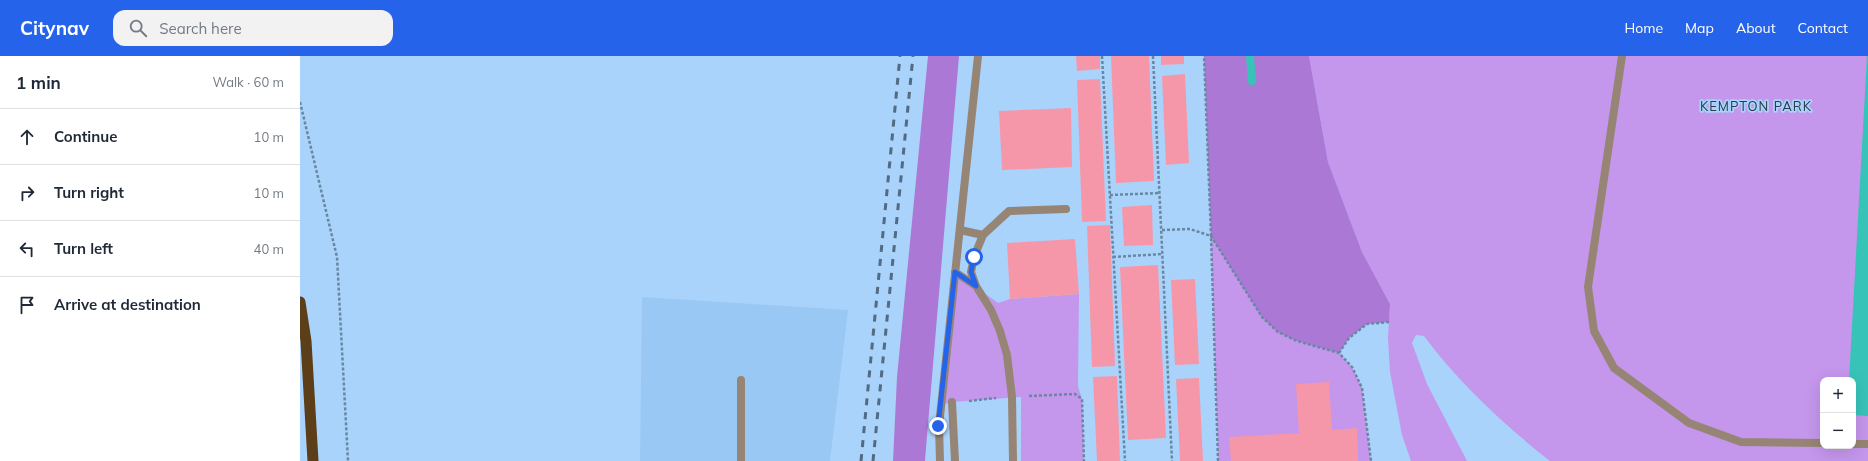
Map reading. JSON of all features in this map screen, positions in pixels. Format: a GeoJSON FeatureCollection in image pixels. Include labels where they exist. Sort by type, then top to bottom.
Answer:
{"type":"FeatureCollection","features":[{"type":"Feature","properties":{"kind":"highway"},"geometry":{"type":"LineString","coordinates":[[300,302],[306,341],[313,461]]}},
{"type":"Feature","properties":{"kind":"lane"},"geometry":{"type":"LineString","coordinates":[[940,461],[938,426],[978,56]]}},
{"type":"Feature","properties":{"kind":"lane"},"geometry":{"type":"LineString","coordinates":[[1622,56],[1588,287],[1594,331],[1614,368],[1689,423],[1740,442],[1820,443]]}},
{"type":"Feature","properties":{"kind":"lane"},"geometry":{"type":"LineString","coordinates":[[1013,461],[1012,397],[1007,355],[1000,331],[991,310],[976,286],[971,272],[974,257],[983,235],[1009,211],[1066,209]]}},
{"type":"Feature","properties":{"kind":"lane"},"geometry":{"type":"LineString","coordinates":[[960,230],[983,235]]}},
{"type":"Feature","properties":{"kind":"lane"},"geometry":{"type":"LineString","coordinates":[[955,272],[976,286]]}},
{"type":"Feature","properties":{"kind":"lane"},"geometry":{"type":"LineString","coordinates":[[741,380],[741,461]]}},
{"type":"Feature","properties":{"kind":"lane"},"geometry":{"type":"LineString","coordinates":[[952,402],[955,461]]}},
{"type":"Feature","properties":{"kind":"lane"},"geometry":{"type":"LineString","coordinates":[[1856,444],[1868,444]]}},
{"type":"Feature","properties":{"kind":"path"},"geometry":{"type":"LineString","coordinates":[[1102,56],[1125,461]]}},
{"type":"Feature","properties":{"kind":"path"},"geometry":{"type":"LineString","coordinates":[[1153,56],[1172,461]]}},
{"type":"Feature","properties":{"kind":"path"},"geometry":{"type":"LineString","coordinates":[[1204,56],[1218,461]]}},
{"type":"Feature","properties":{"kind":"path"},"geometry":{"type":"LineString","coordinates":[[300,102],[337,257],[348,461]]}},
{"type":"Feature","properties":{"kind":"path"},"geometry":{"type":"LineString","coordinates":[[1110,195],[1160,193]]}},
{"type":"Feature","properties":{"kind":"path"},"geometry":{"type":"LineString","coordinates":[[1162,230],[1190,229],[1211,236],[1262,317],[1278,332],[1297,341],[1339,353],[1352,367],[1362,388],[1371,461]]}},
{"type":"Feature","properties":{"kind":"path"},"geometry":{"type":"LineString","coordinates":[[1113,257],[1162,254]]}},
{"type":"Feature","properties":{"kind":"path"},"geometry":{"type":"LineString","coordinates":[[1339,353],[1349,338],[1367,324],[1389,322]]}},
{"type":"Feature","properties":{"kind":"path"},"geometry":{"type":"LineString","coordinates":[[952,402],[1075,394],[1082,398],[1084,461]]}},
{"type":"Feature","properties":{"kind":"shaded area"},"geometry":{"type":"Polygon","coordinates":[[[928,56],[959,56],[925,461],[893,461],[897,377],[928,56]]]}},
{"type":"Feature","properties":{"kind":"shaded area"},"geometry":{"type":"Polygon","coordinates":[[[1204,56],[1309,56],[1328,162],[1362,252],[1390,304],[1389,322],[1367,324],[1349,338],[1339,353],[1297,341],[1278,332],[1262,317],[1211,236],[1204,56]]]}},
{"type":"Feature","properties":{"kind":"shaded area"},"geometry":{"type":"Polygon","coordinates":[[[1309,56],[1868,56],[1868,461],[1550,461],[1483,403],[1452,370],[1424,336],[1416,335],[1412,343],[1427,384],[1467,461],[1411,461],[1402,435],[1390,372],[1388,338],[1390,304],[1362,252],[1328,162],[1309,56]]]}},
{"type":"Feature","properties":{"kind":"shaded area"},"geometry":{"type":"Polygon","coordinates":[[[1868,56],[1868,416],[1856,415],[1856,377],[1849,377],[1868,56]]]}},
{"type":"Feature","properties":{"kind":"shaded area"},"geometry":{"type":"Polygon","coordinates":[[[1211,236],[1237,276],[1297,341],[1339,353],[1352,367],[1362,388],[1371,461],[1218,461],[1211,236]]]}},
{"type":"Feature","properties":{"kind":"shaded area"},"geometry":{"type":"Polygon","coordinates":[[[955,272],[998,303],[1010,299],[1079,294],[1078,386],[1082,399],[1084,461],[1021,461],[1021,397],[952,402],[941,405],[955,272]]]}},
{"type":"Feature","properties":{"kind":"shaded area"},"geometry":{"type":"Polygon","coordinates":[[[642,297],[848,310],[830,461],[640,461],[642,297]]]}},
{"type":"Feature","properties":{"kind":"building"},"geometry":{"type":"Polygon","coordinates":[[[1076,56],[1100,56],[1100,69],[1077,71],[1076,56]]]}},
{"type":"Feature","properties":{"kind":"building"},"geometry":{"type":"Polygon","coordinates":[[[1111,56],[1149,56],[1154,181],[1116,183],[1111,56]]]}},
{"type":"Feature","properties":{"kind":"building"},"geometry":{"type":"Polygon","coordinates":[[[1161,56],[1184,56],[1184,64],[1161,65],[1161,56]]]}},
{"type":"Feature","properties":{"kind":"building"},"geometry":{"type":"Polygon","coordinates":[[[1185,74],[1189,163],[1166,165],[1162,76],[1185,74]]]}},
{"type":"Feature","properties":{"kind":"building"},"geometry":{"type":"Polygon","coordinates":[[[1100,79],[1106,221],[1082,222],[1077,80],[1100,79]]]}},
{"type":"Feature","properties":{"kind":"building"},"geometry":{"type":"Polygon","coordinates":[[[1071,108],[1072,167],[1002,170],[999,111],[1071,108]]]}},
{"type":"Feature","properties":{"kind":"building"},"geometry":{"type":"Polygon","coordinates":[[[1152,205],[1153,245],[1124,246],[1122,207],[1152,205]]]}},
{"type":"Feature","properties":{"kind":"building"},"geometry":{"type":"Polygon","coordinates":[[[1110,225],[1115,366],[1092,367],[1087,226],[1110,225]]]}},
{"type":"Feature","properties":{"kind":"building"},"geometry":{"type":"Polygon","coordinates":[[[1075,239],[1079,294],[1010,299],[1007,243],[1075,239]]]}},
{"type":"Feature","properties":{"kind":"building"},"geometry":{"type":"Polygon","coordinates":[[[1158,265],[1166,438],[1128,440],[1120,267],[1158,265]]]}},
{"type":"Feature","properties":{"kind":"building"},"geometry":{"type":"Polygon","coordinates":[[[1195,279],[1199,364],[1175,365],[1171,280],[1195,279]]]}},
{"type":"Feature","properties":{"kind":"building"},"geometry":{"type":"Polygon","coordinates":[[[1117,376],[1120,461],[1097,461],[1093,377],[1117,376]]]}},
{"type":"Feature","properties":{"kind":"building"},"geometry":{"type":"Polygon","coordinates":[[[1199,378],[1203,461],[1180,461],[1176,379],[1199,378]]]}},
{"type":"Feature","properties":{"kind":"building"},"geometry":{"type":"Polygon","coordinates":[[[1329,382],[1332,430],[1357,428],[1358,461],[1231,461],[1229,437],[1299,433],[1296,384],[1329,382]]]}},
{"type":"Feature","properties":{"kind":"waterway"},"geometry":{"type":"LineString","coordinates":[[1250,56],[1252,81]]}},
{"type":"Feature","properties":{"kind":"railway"},"geometry":{"type":"LineString","coordinates":[[861,461],[900,56]]}},
{"type":"Feature","properties":{"kind":"railway"},"geometry":{"type":"LineString","coordinates":[[873,461],[913,56]]}},
{"type":"Feature","properties":{"kind":"district","name":"KEMPTON PARK"},"geometry":{"type":"Point","coordinates":[1756,106]}},
{"type":"Feature","properties":{"kind":"route"},"geometry":{"type":"LineString","coordinates":[[938,426],[955,272],[976,286],[971,272],[974,257]]}}]}
